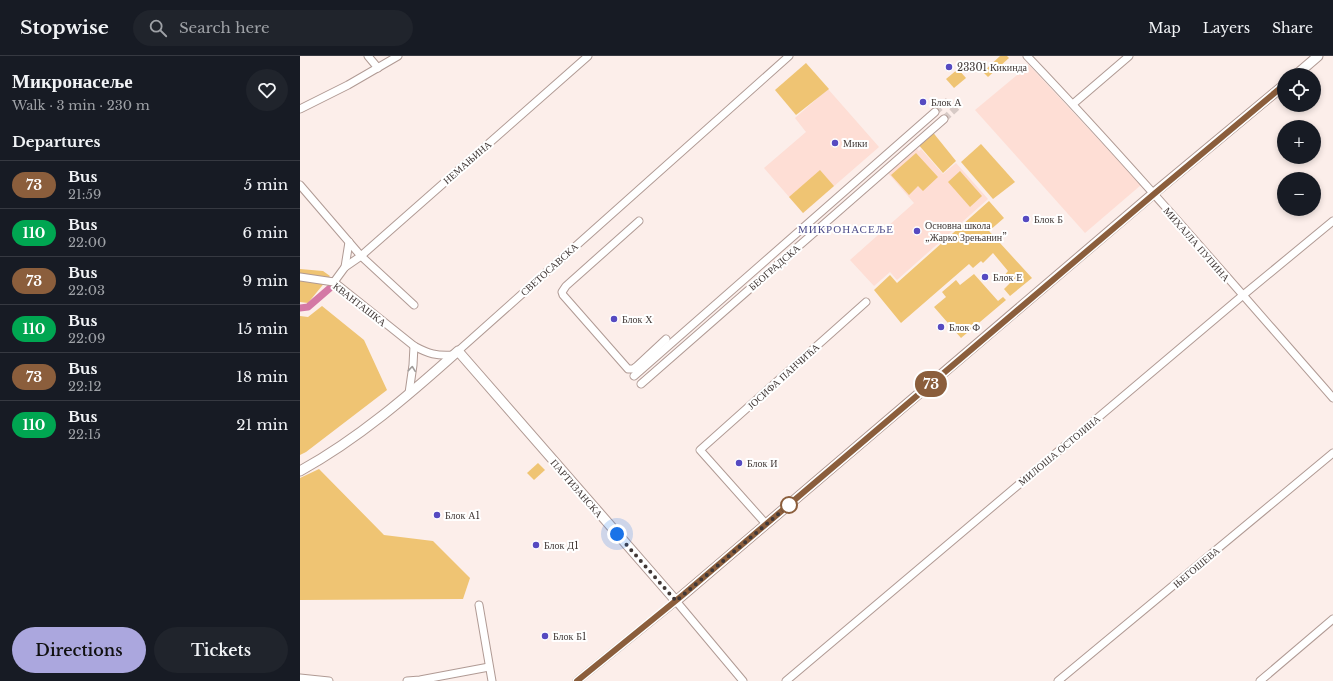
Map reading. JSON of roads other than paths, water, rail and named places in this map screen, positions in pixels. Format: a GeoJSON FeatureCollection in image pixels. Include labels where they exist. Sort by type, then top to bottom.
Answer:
{"type":"FeatureCollection","features":[{"type":"Feature","properties":{"kind":"main road"},"geometry":{"type":"LineString","coordinates":[[1304,68],[1318,56]]}},
{"type":"Feature","properties":{"kind":"main road"},"geometry":{"type":"LineString","coordinates":[[676,601],[1277,91]]}},
{"type":"Feature","properties":{"kind":"main road","name":"СВЕТОСАВСКА"},"geometry":{"type":"LineString","coordinates":[[300,471],[352,438],[409,393],[455,353]]}},
{"type":"Feature","properties":{"kind":"main road","name":"ПАРТИЗАНСКА"},"geometry":{"type":"LineString","coordinates":[[455,353],[676,601]]}},
{"type":"Feature","properties":{"kind":"street"},"geometry":{"type":"LineString","coordinates":[[368,56],[378,68]]}},
{"type":"Feature","properties":{"kind":"street"},"geometry":{"type":"LineString","coordinates":[[300,109],[348,85],[398,56]]}},
{"type":"Feature","properties":{"kind":"street","name":"НЕМАЊИНА"},"geometry":{"type":"LineString","coordinates":[[334,282],[345,267],[361,256],[588,56]]}},
{"type":"Feature","properties":{"kind":"street","name":"СВЕТОСАВСКА"},"geometry":{"type":"LineString","coordinates":[[455,353],[789,56]]}},
{"type":"Feature","properties":{"kind":"street","name":"МИХАЈЛА ПУПИНА"},"geometry":{"type":"LineString","coordinates":[[1028,56],[1154,194],[1333,398]]}},
{"type":"Feature","properties":{"kind":"street"},"geometry":{"type":"LineString","coordinates":[[1073,104],[1129,56]]}},
{"type":"Feature","properties":{"kind":"street","name":"БЕОГРАДСКА"},"geometry":{"type":"LineString","coordinates":[[634,376],[935,112]]}},
{"type":"Feature","properties":{"kind":"street","name":"БЕОГРАДСКА"},"geometry":{"type":"LineString","coordinates":[[641,384],[944,119]]}},
{"type":"Feature","properties":{"kind":"street"},"geometry":{"type":"LineString","coordinates":[[300,185],[361,256],[414,305]]}},
{"type":"Feature","properties":{"kind":"street"},"geometry":{"type":"LineString","coordinates":[[639,221],[566,286],[562,292],[628,369],[633,369],[637,366],[666,339]]}},
{"type":"Feature","properties":{"kind":"street","name":"МИЛОША ОСТОЈИНА"},"geometry":{"type":"LineString","coordinates":[[786,681],[1333,221]]}},
{"type":"Feature","properties":{"kind":"street","name":"НЕМАЊИНА"},"geometry":{"type":"LineString","coordinates":[[345,267],[349,242]]}},
{"type":"Feature","properties":{"kind":"street","name":"КВАНТАШКА"},"geometry":{"type":"LineString","coordinates":[[300,277],[334,282],[414,346],[426,352],[439,356],[455,353]]}},
{"type":"Feature","properties":{"kind":"street","name":"ЈОСИФА ПАНЧИЋА"},"geometry":{"type":"LineString","coordinates":[[766,524],[700,450],[866,302]]}},
{"type":"Feature","properties":{"kind":"street"},"geometry":{"type":"LineString","coordinates":[[409,393],[414,346]]}},
{"type":"Feature","properties":{"kind":"street","name":"ЊЕГОШЕВА"},"geometry":{"type":"LineString","coordinates":[[1058,681],[1333,453]]}},
{"type":"Feature","properties":{"kind":"street"},"geometry":{"type":"LineString","coordinates":[[577,681],[676,601]]}},
{"type":"Feature","properties":{"kind":"street","name":"ПАРТИЗАНСКА"},"geometry":{"type":"LineString","coordinates":[[676,601],[743,681]]}},
{"type":"Feature","properties":{"kind":"street"},"geometry":{"type":"LineString","coordinates":[[479,605],[492,681]]}},
{"type":"Feature","properties":{"kind":"street"},"geometry":{"type":"LineString","coordinates":[[1260,681],[1333,619]]}},
{"type":"Feature","properties":{"kind":"street"},"geometry":{"type":"LineString","coordinates":[[407,681],[420,680],[489,667]]}},
{"type":"Feature","properties":{"kind":"street"},"geometry":{"type":"LineString","coordinates":[[300,678],[329,681]]}},
{"type":"Feature","properties":{"kind":"waterway"},"geometry":{"type":"LineString","coordinates":[[300,308],[308,307],[330,288]]}},
{"type":"Feature","properties":{"kind":"tunnel"},"geometry":{"type":"LineString","coordinates":[[935,112],[950,99]]}},
{"type":"Feature","properties":{"kind":"tunnel"},"geometry":{"type":"LineString","coordinates":[[944,119],[957,107]]}},
{"type":"Feature","properties":{"kind":"place","name":"23301 Кикинда"},"geometry":{"type":"Point","coordinates":[949,67]}},
{"type":"Feature","properties":{"kind":"place","name":"Блок А"},"geometry":{"type":"Point","coordinates":[923,102]}},
{"type":"Feature","properties":{"kind":"place","name":"Мики"},"geometry":{"type":"Point","coordinates":[835,143]}},
{"type":"Feature","properties":{"kind":"place","name":"Блок Б"},"geometry":{"type":"Point","coordinates":[1026,219]}},
{"type":"Feature","properties":{"kind":"place","name":"Основна школа „Жарко Зрењанин”"},"geometry":{"type":"Point","coordinates":[917,231]}},
{"type":"Feature","properties":{"kind":"place","name":"Блок Е"},"geometry":{"type":"Point","coordinates":[985,277]}},
{"type":"Feature","properties":{"kind":"place","name":"Блок Х"},"geometry":{"type":"Point","coordinates":[614,319]}},
{"type":"Feature","properties":{"kind":"place","name":"Блок Ф"},"geometry":{"type":"Point","coordinates":[941,327]}},
{"type":"Feature","properties":{"kind":"place","name":"Блок И"},"geometry":{"type":"Point","coordinates":[739,463]}},
{"type":"Feature","properties":{"kind":"place","name":"Блок А1"},"geometry":{"type":"Point","coordinates":[437,515]}},
{"type":"Feature","properties":{"kind":"place","name":"Блок Д1"},"geometry":{"type":"Point","coordinates":[536,545]}},
{"type":"Feature","properties":{"kind":"place","name":"Блок Б1"},"geometry":{"type":"Point","coordinates":[545,636]}},
{"type":"Feature","properties":{"kind":"district","name":"МИКРОНАСЕЉЕ"},"geometry":{"type":"Point","coordinates":[846,229]}}]}
